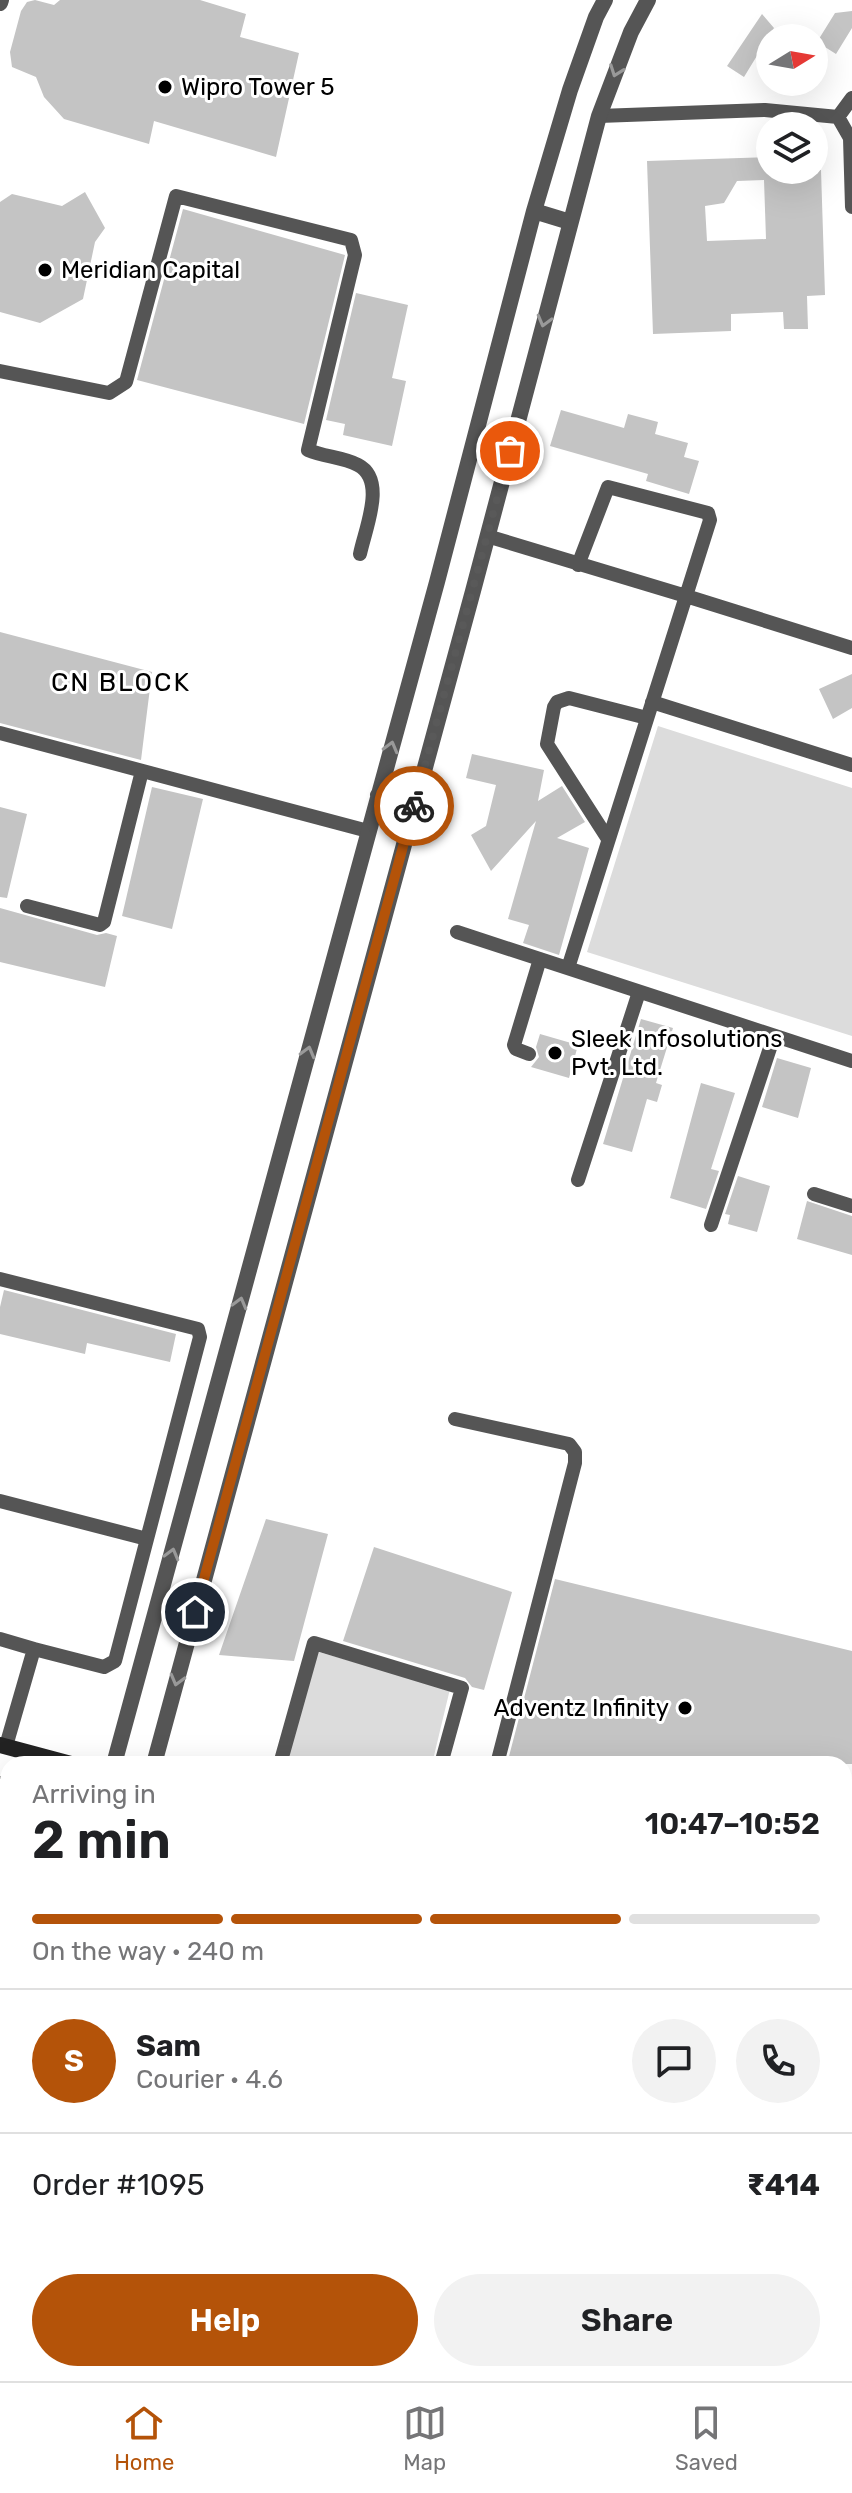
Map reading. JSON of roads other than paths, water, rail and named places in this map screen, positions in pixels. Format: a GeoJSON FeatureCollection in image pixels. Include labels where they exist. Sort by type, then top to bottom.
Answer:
{"type":"FeatureCollection","features":[{"type":"Feature","properties":{"kind":"main road"},"geometry":{"type":"LineString","coordinates":[[3,1746],[41,1756]]}},
{"type":"Feature","properties":{"kind":"street"},"geometry":{"type":"LineString","coordinates":[[116,1756],[534,211],[570,90],[605,0]]}},
{"type":"Feature","properties":{"kind":"street"},"geometry":{"type":"LineString","coordinates":[[156,1756],[599,116],[631,32],[648,0]]}},
{"type":"Feature","properties":{"kind":"street"},"geometry":{"type":"LineString","coordinates":[[534,211],[570,222]]}},
{"type":"Feature","properties":{"kind":"street"},"geometry":{"type":"LineString","coordinates":[[378,795],[415,804]]}},
{"type":"Feature","properties":{"kind":"lane"},"geometry":{"type":"LineString","coordinates":[[838,117],[852,98]]}},
{"type":"Feature","properties":{"kind":"lane"},"geometry":{"type":"LineString","coordinates":[[599,116],[765,110],[838,117]]}},
{"type":"Feature","properties":{"kind":"lane"},"geometry":{"type":"LineString","coordinates":[[838,117],[850,138],[852,207]]}},
{"type":"Feature","properties":{"kind":"lane"},"geometry":{"type":"LineString","coordinates":[[0,371],[109,393],[120,388],[126,382],[176,196],[351,240],[355,255],[308,450],[359,465],[369,475],[375,488],[360,554]]}},
{"type":"Feature","properties":{"kind":"lane"},"geometry":{"type":"LineString","coordinates":[[568,968],[710,520],[708,513],[608,487],[578,565]]}},
{"type":"Feature","properties":{"kind":"lane"},"geometry":{"type":"LineString","coordinates":[[487,536],[852,648]]}},
{"type":"Feature","properties":{"kind":"lane"},"geometry":{"type":"LineString","coordinates":[[608,839],[547,744],[554,707],[557,702],[569,698],[647,718]]}},
{"type":"Feature","properties":{"kind":"lane"},"geometry":{"type":"LineString","coordinates":[[652,702],[852,765]]}},
{"type":"Feature","properties":{"kind":"lane"},"geometry":{"type":"LineString","coordinates":[[0,733],[368,831]]}},
{"type":"Feature","properties":{"kind":"lane"},"geometry":{"type":"LineString","coordinates":[[27,906],[100,925],[106,919],[142,771]]}},
{"type":"Feature","properties":{"kind":"lane"},"geometry":{"type":"LineString","coordinates":[[457,932],[852,1061]]}},
{"type":"Feature","properties":{"kind":"lane"},"geometry":{"type":"LineString","coordinates":[[529,1054],[515,1049],[514,1045],[540,959]]}},
{"type":"Feature","properties":{"kind":"lane"},"geometry":{"type":"LineString","coordinates":[[578,1180],[639,992]]}},
{"type":"Feature","properties":{"kind":"lane"},"geometry":{"type":"LineString","coordinates":[[711,1225],[774,1036]]}},
{"type":"Feature","properties":{"kind":"lane"},"geometry":{"type":"LineString","coordinates":[[814,1194],[852,1206]]}},
{"type":"Feature","properties":{"kind":"lane"},"geometry":{"type":"LineString","coordinates":[[0,1279],[198,1329],[200,1337],[115,1661],[104,1667],[0,1639]]}},
{"type":"Feature","properties":{"kind":"lane"},"geometry":{"type":"LineString","coordinates":[[455,1419],[569,1444],[575,1452],[575,1463],[499,1756]]}},
{"type":"Feature","properties":{"kind":"lane"},"geometry":{"type":"LineString","coordinates":[[0,1501],[147,1539]]}},
{"type":"Feature","properties":{"kind":"lane"},"geometry":{"type":"LineString","coordinates":[[282,1756],[314,1643],[462,1688],[443,1756]]}},
{"type":"Feature","properties":{"kind":"lane"},"geometry":{"type":"LineString","coordinates":[[3,1746],[34,1649]]}},
{"type":"Feature","properties":{"kind":"place","name":"Wipro Tower 5"},"geometry":{"type":"Point","coordinates":[165,87]}},
{"type":"Feature","properties":{"kind":"place","name":"Meridian Capital"},"geometry":{"type":"Point","coordinates":[45,270]}},
{"type":"Feature","properties":{"kind":"place","name":"Sleek Infosolutions Pvt. Ltd."},"geometry":{"type":"Point","coordinates":[555,1053]}},
{"type":"Feature","properties":{"kind":"place","name":"Adventz Infinity"},"geometry":{"type":"Point","coordinates":[685,1708]}},
{"type":"Feature","properties":{"kind":"district","name":"CN BLOCK"},"geometry":{"type":"Point","coordinates":[121,682]}}]}
